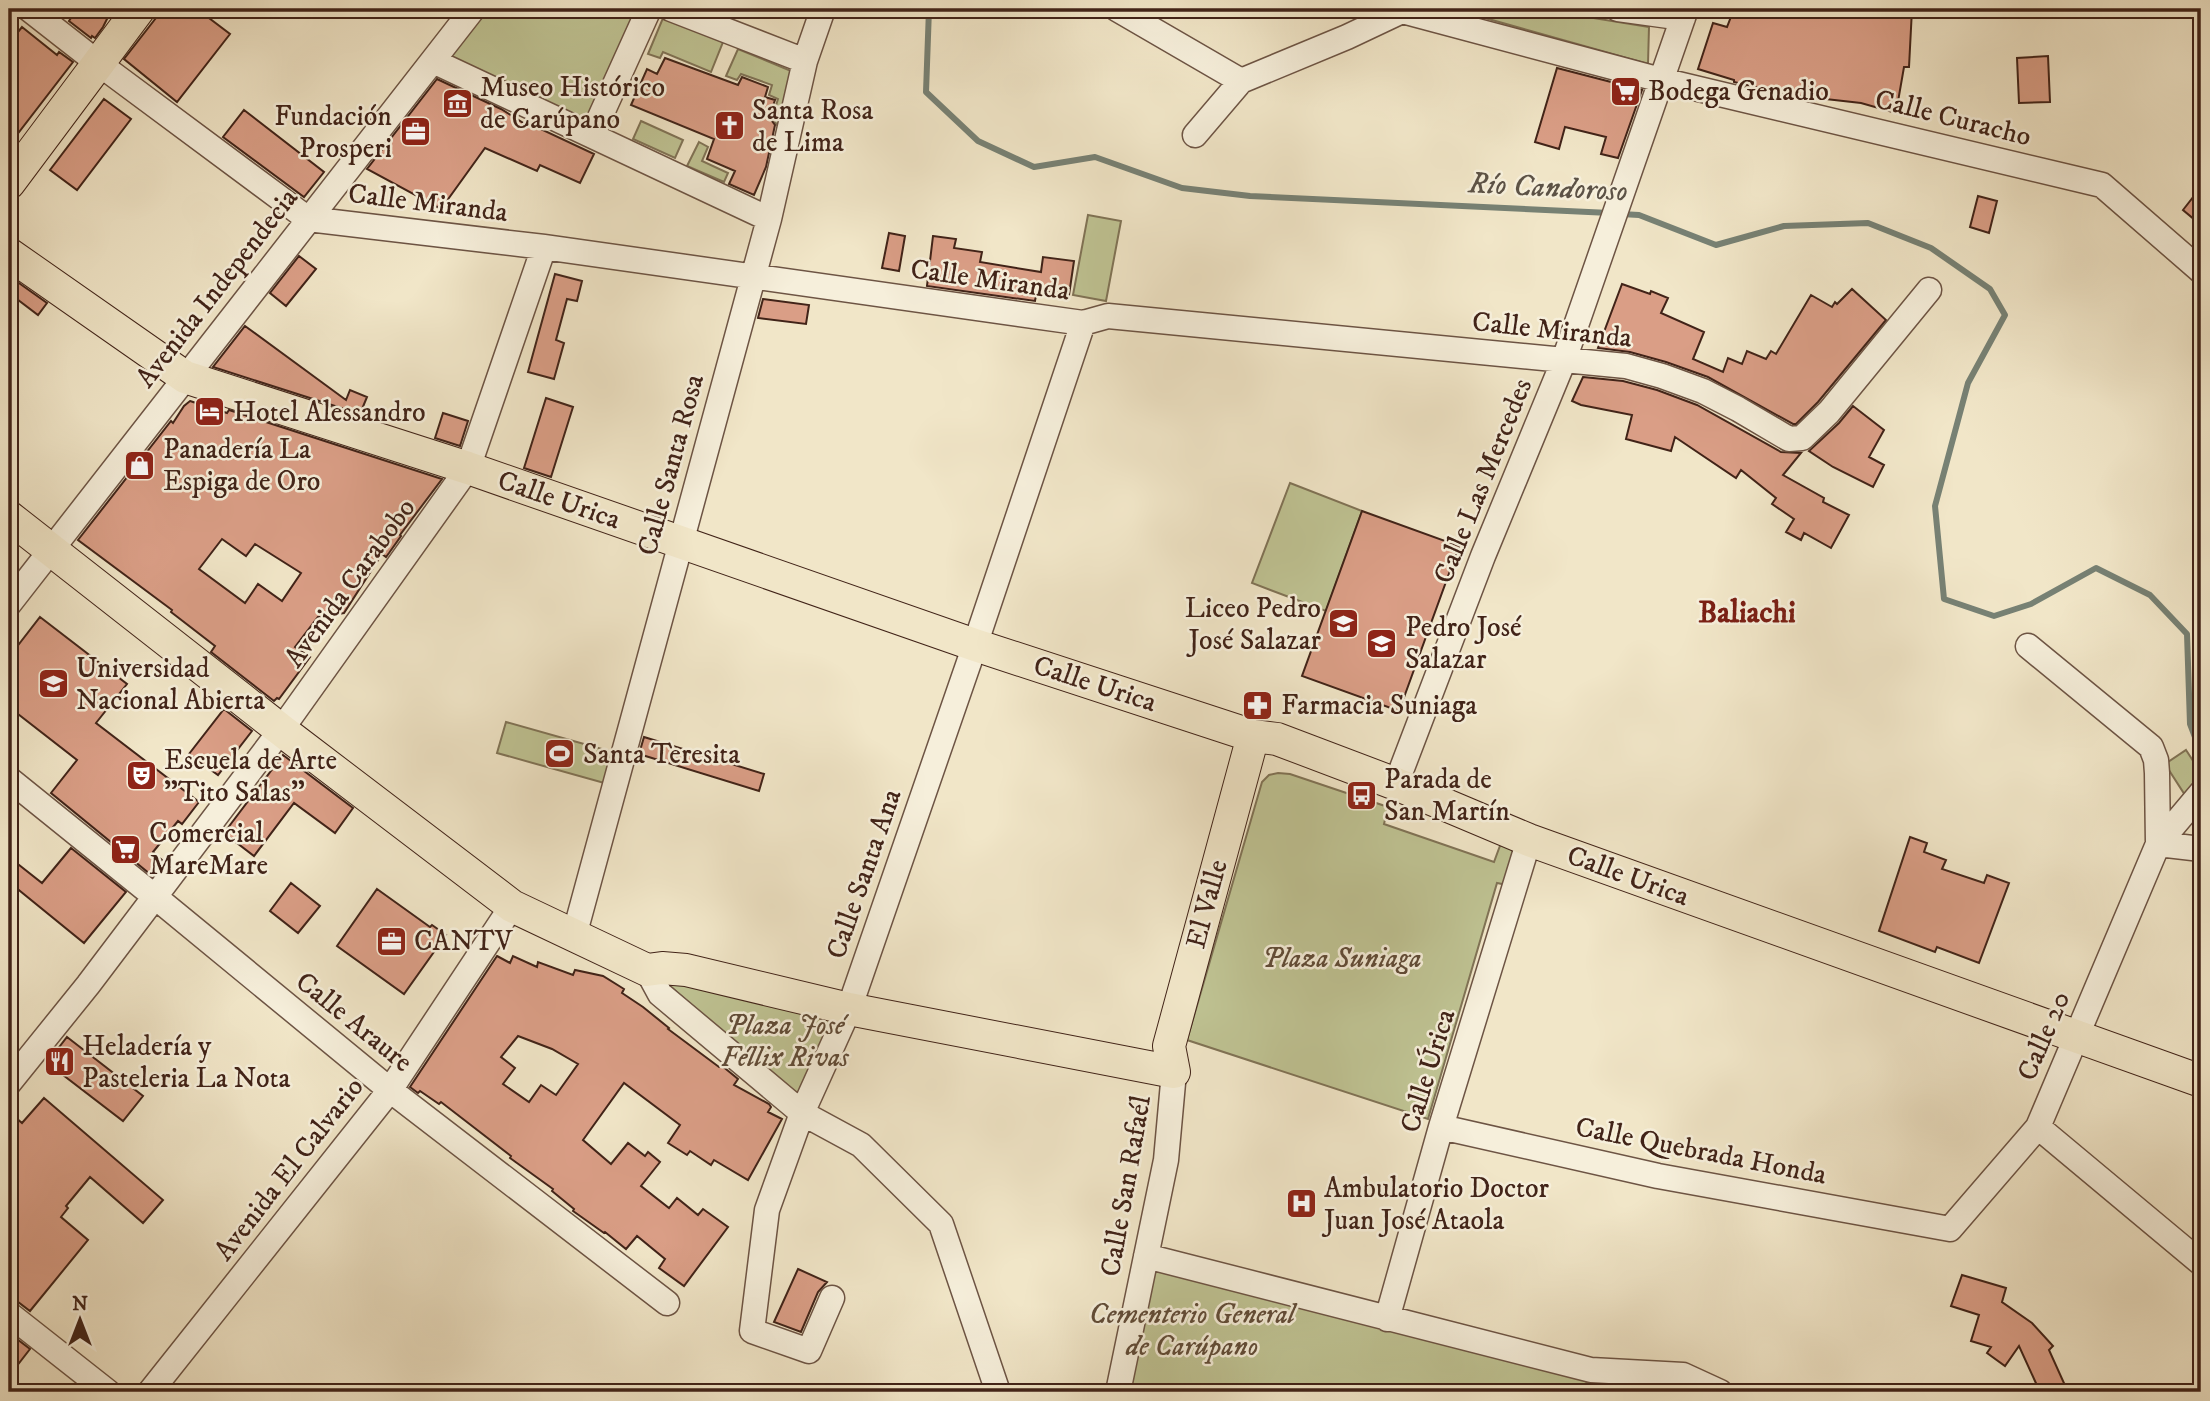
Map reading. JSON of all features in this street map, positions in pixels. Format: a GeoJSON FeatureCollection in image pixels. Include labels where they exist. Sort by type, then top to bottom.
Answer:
{"type":"FeatureCollection","features":[{"type":"Feature","properties":{"kind":"main road"},"geometry":{"type":"LineString","coordinates":[[9,183],[139,9]]}},
{"type":"Feature","properties":{"kind":"main road","name":"Calle Urica"},"geometry":{"type":"LineString","coordinates":[[9,254],[185,377],[468,468],[975,645],[1253,736],[1277,739],[1396,784],[1529,841],[2201,1081]]}},
{"type":"Feature","properties":{"kind":"main road"},"geometry":{"type":"LineString","coordinates":[[9,517],[512,906],[574,936],[647,970],[687,970],[849,1009],[1174,1072]]}},
{"type":"Feature","properties":{"kind":"main road","name":"El Valle"},"geometry":{"type":"LineString","coordinates":[[1174,1072],[1169,1046],[1253,736]]}},
{"type":"Feature","properties":{"kind":"street","name":"Calle Miranda"},"geometry":{"type":"LineString","coordinates":[[29,9],[308,219],[544,247],[1083,323],[1108,316],[1626,366],[1703,391],[1789,439],[1802,438],[1829,412],[1929,290]]}},
{"type":"Feature","properties":{"kind":"street","name":"Avenida Independecia"},"geometry":{"type":"LineString","coordinates":[[9,604],[473,9]]}},
{"type":"Feature","properties":{"kind":"street"},"geometry":{"type":"LineString","coordinates":[[592,135],[649,9]]}},
{"type":"Feature","properties":{"kind":"street"},"geometry":{"type":"LineString","coordinates":[[671,9],[805,61]]}},
{"type":"Feature","properties":{"kind":"street","name":"Calle Santa Rosa"},"geometry":{"type":"LineString","coordinates":[[574,936],[769,219],[805,61],[823,9]]}},
{"type":"Feature","properties":{"kind":"street"},"geometry":{"type":"LineString","coordinates":[[1618,9],[1684,13]]}},
{"type":"Feature","properties":{"kind":"street"},"geometry":{"type":"LineString","coordinates":[[1195,135],[1241,81],[1404,10]]}},
{"type":"Feature","properties":{"kind":"street","name":"Calle Curacho"},"geometry":{"type":"LineString","coordinates":[[1404,10],[1661,80],[2102,185],[2201,271]]}},
{"type":"Feature","properties":{"kind":"street"},"geometry":{"type":"LineString","coordinates":[[1132,12],[1241,81]]}},
{"type":"Feature","properties":{"kind":"street","name":"Calle Las Mercedes"},"geometry":{"type":"LineString","coordinates":[[1396,784],[1483,556],[1564,360],[1684,13]]}},
{"type":"Feature","properties":{"kind":"street"},"geometry":{"type":"LineString","coordinates":[[433,61],[769,219]]}},
{"type":"Feature","properties":{"kind":"street","name":"Avenida Carabobo"},"geometry":{"type":"LineString","coordinates":[[9,1083],[88,985],[281,730],[468,468],[544,247]]}},
{"type":"Feature","properties":{"kind":"street","name":"Calle Santa Ana"},"geometry":{"type":"LineString","coordinates":[[832,1298],[809,1351],[752,1331],[767,1210],[802,1113],[849,1009],[1083,323]]}},
{"type":"Feature","properties":{"kind":"street","name":"Calle 20"},"geometry":{"type":"LineString","coordinates":[[1950,1229],[2038,1127],[2158,844],[2157,773],[2151,747],[2028,646]]}},
{"type":"Feature","properties":{"kind":"street","name":"Calle Araure"},"geometry":{"type":"LineString","coordinates":[[9,779],[390,1090],[667,1303]]}},
{"type":"Feature","properties":{"kind":"street"},"geometry":{"type":"LineString","coordinates":[[2158,844],[2201,793]]}},
{"type":"Feature","properties":{"kind":"street","name":"Calle Úrica"},"geometry":{"type":"LineString","coordinates":[[1387,1319],[1441,1127],[1529,841]]}},
{"type":"Feature","properties":{"kind":"street"},"geometry":{"type":"LineString","coordinates":[[2158,844],[2201,849]]}},
{"type":"Feature","properties":{"kind":"street","name":"Avenida El Calvario"},"geometry":{"type":"LineString","coordinates":[[150,1392],[390,1090],[512,906]]}},
{"type":"Feature","properties":{"kind":"street"},"geometry":{"type":"LineString","coordinates":[[647,970],[660,994],[802,1113],[861,1145],[941,1224],[998,1392]]}},
{"type":"Feature","properties":{"kind":"street","name":"Calle San Rafaél"},"geometry":{"type":"LineString","coordinates":[[1118,1392],[1166,1160],[1174,1072]]}},
{"type":"Feature","properties":{"kind":"street","name":"Calle Quebrada Honda"},"geometry":{"type":"LineString","coordinates":[[1441,1127],[1658,1176],[1950,1229]]}},
{"type":"Feature","properties":{"kind":"street"},"geometry":{"type":"LineString","coordinates":[[2038,1127],[2201,1264]]}},
{"type":"Feature","properties":{"kind":"street"},"geometry":{"type":"LineString","coordinates":[[1146,1256],[1387,1319],[1587,1381],[1682,1375],[1720,1392]]}},
{"type":"Feature","properties":{"kind":"street"},"geometry":{"type":"LineString","coordinates":[[9,1314],[108,1392]]}},
{"type":"Feature","properties":{"kind":"green space"},"geometry":{"type":"Polygon","coordinates":[[[473,9],[649,9],[592,135],[433,61],[473,9]]]}},
{"type":"Feature","properties":{"kind":"green space"},"geometry":{"type":"Polygon","coordinates":[[[1453,9],[1538,9],[1649,27],[1648,64],[1453,9]]]}},
{"type":"Feature","properties":{"kind":"green space"},"geometry":{"type":"Polygon","coordinates":[[[663,18],[723,42],[711,72],[663,52],[660,58],[648,54],[663,18]]]}},
{"type":"Feature","properties":{"kind":"green space"},"geometry":{"type":"Polygon","coordinates":[[[738,49],[796,73],[780,129],[772,118],[778,99],[769,95],[772,85],[741,74],[737,80],[726,76],[738,49]]]}},
{"type":"Feature","properties":{"kind":"green space"},"geometry":{"type":"Polygon","coordinates":[[[641,121],[683,140],[675,158],[633,139],[641,121]]]}},
{"type":"Feature","properties":{"kind":"green space"},"geometry":{"type":"Polygon","coordinates":[[[699,142],[708,147],[702,161],[728,173],[724,182],[687,166],[699,142]]]}},
{"type":"Feature","properties":{"kind":"green space"},"geometry":{"type":"Polygon","coordinates":[[[1088,215],[1121,221],[1106,301],[1073,295],[1088,215]]]}},
{"type":"Feature","properties":{"kind":"green space"},"geometry":{"type":"Polygon","coordinates":[[[1290,483],[1362,511],[1326,611],[1252,583],[1290,483]]]}},
{"type":"Feature","properties":{"kind":"green space","name":"Santa Teresita"},"geometry":{"type":"Polygon","coordinates":[[[506,722],[623,755],[615,786],[497,753],[506,722]]]}},
{"type":"Feature","properties":{"kind":"green space"},"geometry":{"type":"Polygon","coordinates":[[[2186,750],[2201,773],[2201,784],[2185,795],[2165,764],[2186,750]]]}},
{"type":"Feature","properties":{"kind":"green space","name":"Plaza Suniaga"},"geometry":{"type":"Polygon","coordinates":[[[1290,774],[1388,807],[1384,824],[1494,862],[1501,843],[1522,850],[1512,886],[1497,883],[1428,1119],[1187,1040],[1262,782],[1269,775],[1290,774]]]}},
{"type":"Feature","properties":{"kind":"green space","name":"Plaza José Féllix Rivas"},"geometry":{"type":"Polygon","coordinates":[[[659,976],[840,1016],[800,1102],[659,976]]]}},
{"type":"Feature","properties":{"kind":"green space","name":"Cementerio General de Carúpano"},"geometry":{"type":"Polygon","coordinates":[[[1146,1256],[1591,1370],[1583,1392],[1118,1392],[1146,1256]]]}},
{"type":"Feature","properties":{"kind":"building"},"geometry":{"type":"Polygon","coordinates":[[[77,9],[112,9],[103,27],[95,38],[91,38],[69,21],[77,9]]]}},
{"type":"Feature","properties":{"kind":"building"},"geometry":{"type":"Polygon","coordinates":[[[163,9],[197,9],[230,34],[177,102],[124,59],[163,9]]]}},
{"type":"Feature","properties":{"kind":"building"},"geometry":{"type":"Polygon","coordinates":[[[1734,9],[1912,9],[1909,67],[1904,67],[1896,113],[1861,103],[1790,95],[1734,82],[1698,69],[1713,23],[1727,27],[1734,9]]]}},
{"type":"Feature","properties":{"kind":"building"},"geometry":{"type":"Polygon","coordinates":[[[22,27],[57,55],[59,52],[73,62],[9,145],[9,43],[22,27]]]}},
{"type":"Feature","properties":{"kind":"building"},"geometry":{"type":"Polygon","coordinates":[[[2048,56],[2050,102],[2019,103],[2017,58],[2048,56]]]}},
{"type":"Feature","properties":{"kind":"building","name":"Santa Rosa de Lima"},"geometry":{"type":"Polygon","coordinates":[[[665,58],[738,85],[742,77],[768,87],[765,97],[775,100],[769,117],[775,125],[766,167],[754,195],[729,184],[735,171],[707,159],[714,139],[631,105],[647,69],[657,74],[665,58]]]}},
{"type":"Feature","properties":{"kind":"building"},"geometry":{"type":"Polygon","coordinates":[[[1557,68],[1642,90],[1618,158],[1601,154],[1606,137],[1565,127],[1559,149],[1535,142],[1557,68]]]}},
{"type":"Feature","properties":{"kind":"building"},"geometry":{"type":"Polygon","coordinates":[[[437,79],[501,109],[525,124],[526,122],[594,154],[580,183],[540,165],[537,171],[485,148],[441,209],[367,169],[437,79]]]}},
{"type":"Feature","properties":{"kind":"building"},"geometry":{"type":"Polygon","coordinates":[[[104,99],[131,119],[77,190],[50,170],[104,99]]]}},
{"type":"Feature","properties":{"kind":"building"},"geometry":{"type":"Polygon","coordinates":[[[244,110],[324,172],[304,197],[223,137],[244,110]]]}},
{"type":"Feature","properties":{"kind":"building"},"geometry":{"type":"Polygon","coordinates":[[[2201,187],[2201,225],[2183,210],[2201,187]]]}},
{"type":"Feature","properties":{"kind":"building"},"geometry":{"type":"Polygon","coordinates":[[[1978,196],[1997,201],[1989,233],[1970,227],[1978,196]]]}},
{"type":"Feature","properties":{"kind":"building"},"geometry":{"type":"Polygon","coordinates":[[[889,233],[905,236],[899,271],[882,268],[889,233]]]}},
{"type":"Feature","properties":{"kind":"building"},"geometry":{"type":"Polygon","coordinates":[[[933,236],[956,239],[954,248],[982,252],[980,262],[1041,272],[1043,257],[1074,261],[1069,295],[1037,290],[1035,301],[927,286],[933,236]]]}},
{"type":"Feature","properties":{"kind":"building"},"geometry":{"type":"Polygon","coordinates":[[[299,256],[316,269],[286,306],[270,293],[299,256]]]}},
{"type":"Feature","properties":{"kind":"building"},"geometry":{"type":"Polygon","coordinates":[[[555,274],[582,281],[577,301],[567,299],[556,340],[564,343],[554,379],[528,372],[555,274]]]}},
{"type":"Feature","properties":{"kind":"building"},"geometry":{"type":"Polygon","coordinates":[[[9,276],[47,303],[38,315],[9,293],[9,276]]]}},
{"type":"Feature","properties":{"kind":"building"},"geometry":{"type":"Polygon","coordinates":[[[1622,284],[1668,298],[1661,313],[1704,332],[1693,359],[1723,372],[1728,358],[1742,364],[1747,351],[1766,359],[1771,351],[1776,354],[1811,295],[1832,307],[1852,289],[1886,320],[1818,402],[1793,424],[1708,377],[1630,352],[1598,348],[1622,284]]]}},
{"type":"Feature","properties":{"kind":"building"},"geometry":{"type":"Polygon","coordinates":[[[763,299],[809,305],[806,324],[758,318],[763,299]]]}},
{"type":"Feature","properties":{"kind":"building"},"geometry":{"type":"Polygon","coordinates":[[[245,326],[346,400],[350,390],[367,397],[360,414],[213,367],[245,326]]]}},
{"type":"Feature","properties":{"kind":"building"},"geometry":{"type":"Polygon","coordinates":[[[1583,377],[1623,381],[1657,390],[1697,405],[1781,452],[1801,453],[1783,475],[1824,498],[1823,502],[1849,515],[1831,548],[1804,533],[1801,540],[1786,532],[1794,519],[1772,504],[1776,498],[1741,470],[1736,478],[1675,437],[1671,451],[1626,439],[1632,415],[1572,401],[1583,377]]]}},
{"type":"Feature","properties":{"kind":"building"},"geometry":{"type":"Polygon","coordinates":[[[546,398],[573,407],[551,477],[524,468],[546,398]]]}},
{"type":"Feature","properties":{"kind":"building"},"geometry":{"type":"Polygon","coordinates":[[[190,401],[227,413],[229,410],[442,479],[386,557],[382,554],[344,613],[318,617],[295,647],[310,657],[279,699],[274,701],[211,652],[215,646],[171,612],[172,610],[78,540],[190,401]],[[222,539],[199,569],[245,603],[258,584],[282,601],[301,573],[255,544],[246,556],[222,539]]]}},
{"type":"Feature","properties":{"kind":"building"},"geometry":{"type":"Polygon","coordinates":[[[1853,406],[1884,430],[1869,457],[1884,465],[1873,487],[1833,467],[1809,451],[1853,406]]]}},
{"type":"Feature","properties":{"kind":"building"},"geometry":{"type":"Polygon","coordinates":[[[443,413],[468,421],[460,446],[435,438],[443,413]]]}},
{"type":"Feature","properties":{"kind":"building","name":"Liceo Pedro José Salazar"},"geometry":{"type":"Polygon","coordinates":[[[1362,511],[1459,546],[1399,711],[1302,676],[1362,511]]]}},
{"type":"Feature","properties":{"kind":"building"},"geometry":{"type":"Polygon","coordinates":[[[40,617],[127,684],[96,723],[199,802],[182,824],[178,821],[153,852],[162,860],[150,874],[51,793],[77,760],[9,707],[9,657],[40,617]]]}},
{"type":"Feature","properties":{"kind":"building"},"geometry":{"type":"Polygon","coordinates":[[[224,709],[252,731],[218,775],[189,754],[224,709]]]}},
{"type":"Feature","properties":{"kind":"building"},"geometry":{"type":"Polygon","coordinates":[[[644,737],[764,774],[759,791],[639,754],[644,737]]]}},
{"type":"Feature","properties":{"kind":"building"},"geometry":{"type":"Polygon","coordinates":[[[283,755],[353,808],[335,833],[294,803],[254,856],[224,833],[283,755]]]}},
{"type":"Feature","properties":{"kind":"building"},"geometry":{"type":"Polygon","coordinates":[[[1910,837],[1927,843],[1924,852],[1946,860],[1942,869],[1984,883],[1987,875],[2009,883],[1979,963],[1937,947],[1935,952],[1879,931],[1910,837]]]}},
{"type":"Feature","properties":{"kind":"building"},"geometry":{"type":"Polygon","coordinates":[[[71,848],[126,892],[84,943],[9,882],[9,857],[42,883],[71,848]]]}},
{"type":"Feature","properties":{"kind":"building"},"geometry":{"type":"Polygon","coordinates":[[[291,883],[320,906],[298,933],[270,911],[291,883]]]}},
{"type":"Feature","properties":{"kind":"building","name":"CANTV"},"geometry":{"type":"Polygon","coordinates":[[[377,889],[430,927],[432,925],[446,935],[404,994],[337,946],[377,889]]]}},
{"type":"Feature","properties":{"kind":"building"},"geometry":{"type":"Polygon","coordinates":[[[497,956],[510,963],[513,956],[537,967],[538,962],[573,975],[575,970],[603,976],[624,989],[622,993],[668,1029],[719,1067],[721,1065],[738,1079],[734,1085],[769,1104],[771,1107],[768,1112],[782,1119],[748,1180],[714,1160],[711,1165],[690,1151],[687,1155],[668,1143],[680,1125],[624,1083],[583,1140],[611,1164],[628,1143],[645,1156],[648,1152],[660,1162],[641,1186],[669,1208],[677,1198],[698,1215],[703,1209],[728,1227],[684,1286],[659,1268],[665,1259],[637,1236],[626,1249],[573,1211],[553,1189],[441,1102],[439,1104],[410,1087],[497,956]],[[518,1036],[501,1057],[515,1068],[503,1084],[529,1102],[541,1085],[556,1095],[578,1064],[552,1049],[518,1036]]]}},
{"type":"Feature","properties":{"kind":"building"},"geometry":{"type":"Polygon","coordinates":[[[67,1037],[143,1096],[123,1121],[50,1065],[50,1059],[67,1037]]]}},
{"type":"Feature","properties":{"kind":"building"},"geometry":{"type":"Polygon","coordinates":[[[44,1098],[163,1200],[143,1223],[90,1177],[66,1206],[68,1208],[61,1217],[88,1240],[30,1311],[9,1299],[9,1112],[22,1123],[44,1098]]]}},
{"type":"Feature","properties":{"kind":"building"},"geometry":{"type":"Polygon","coordinates":[[[798,1269],[827,1282],[818,1292],[801,1332],[774,1322],[798,1269]]]}},
{"type":"Feature","properties":{"kind":"building"},"geometry":{"type":"Polygon","coordinates":[[[1962,1275],[2006,1288],[2002,1302],[2032,1323],[2053,1346],[2049,1350],[2068,1392],[2040,1392],[2019,1346],[2005,1366],[1987,1353],[1991,1347],[1971,1341],[1979,1315],[1951,1306],[1962,1275]]]}},
{"type":"Feature","properties":{"kind":"building"},"geometry":{"type":"Polygon","coordinates":[[[9,1333],[30,1349],[9,1376],[9,1333]]]}},
{"type":"Feature","properties":{"kind":"waterway","name":"Río Candoroso"},"geometry":{"type":"LineString","coordinates":[[929,9],[926,92],[978,141],[1034,167],[1095,157],[1182,188],[1250,196],[1610,213]]}},
{"type":"Feature","properties":{"kind":"waterway","name":"Río Candoroso"},"geometry":{"type":"LineString","coordinates":[[1621,214],[1639,215],[1716,245],[1784,226],[1868,223],[1931,248],[1990,289],[2005,315],[1968,383],[1935,506],[1944,599],[1994,616],[2031,604],[2096,568],[2150,595],[2187,634],[2190,724],[2201,753]]}},
{"type":"Feature","properties":{"kind":"place","name":"Bodega Genadio"},"geometry":{"type":"Point","coordinates":[1625,91]}},
{"type":"Feature","properties":{"kind":"place","name":"Museo Histórico de Carúpano"},"geometry":{"type":"Point","coordinates":[457,103]}},
{"type":"Feature","properties":{"kind":"place","name":"Santa Rosa de Lima"},"geometry":{"type":"Point","coordinates":[729,126]}},
{"type":"Feature","properties":{"kind":"place","name":"Fundación Prosperi"},"geometry":{"type":"Point","coordinates":[415,132]}},
{"type":"Feature","properties":{"kind":"place","name":"Hotel Alessandro"},"geometry":{"type":"Point","coordinates":[210,412]}},
{"type":"Feature","properties":{"kind":"place","name":"Panadería La Espiga de Oro"},"geometry":{"type":"Point","coordinates":[140,465]}},
{"type":"Feature","properties":{"kind":"place","name":"Liceo Pedro José Salazar"},"geometry":{"type":"Point","coordinates":[1344,624]}},
{"type":"Feature","properties":{"kind":"place","name":"Pedro José Salazar"},"geometry":{"type":"Point","coordinates":[1382,643]}},
{"type":"Feature","properties":{"kind":"place","name":"Universidad Nacional Abierta"},"geometry":{"type":"Point","coordinates":[53,684]}},
{"type":"Feature","properties":{"kind":"place","name":"Farmacia Suniaga"},"geometry":{"type":"Point","coordinates":[1258,705]}},
{"type":"Feature","properties":{"kind":"place","name":"Santa Teresita"},"geometry":{"type":"Point","coordinates":[560,754]}},
{"type":"Feature","properties":{"kind":"place","name":"Escuela de Arte \"Tito Salas\""},"geometry":{"type":"Point","coordinates":[141,776]}},
{"type":"Feature","properties":{"kind":"place","name":"Parada de San Martín"},"geometry":{"type":"Point","coordinates":[1361,795]}},
{"type":"Feature","properties":{"kind":"place","name":"Comercial MareMare"},"geometry":{"type":"Point","coordinates":[126,849]}},
{"type":"Feature","properties":{"kind":"place","name":"CANTV"},"geometry":{"type":"Point","coordinates":[391,941]}},
{"type":"Feature","properties":{"kind":"place","name":"Heladería y Pasteleria La Nota"},"geometry":{"type":"Point","coordinates":[59,1062]}},
{"type":"Feature","properties":{"kind":"place","name":"Ambulatorio Doctor Juan José Ataola"},"geometry":{"type":"Point","coordinates":[1301,1204]}},
{"type":"Feature","properties":{"kind":"district","name":"Baliachi"},"geometry":{"type":"Point","coordinates":[1747,613]}}]}
